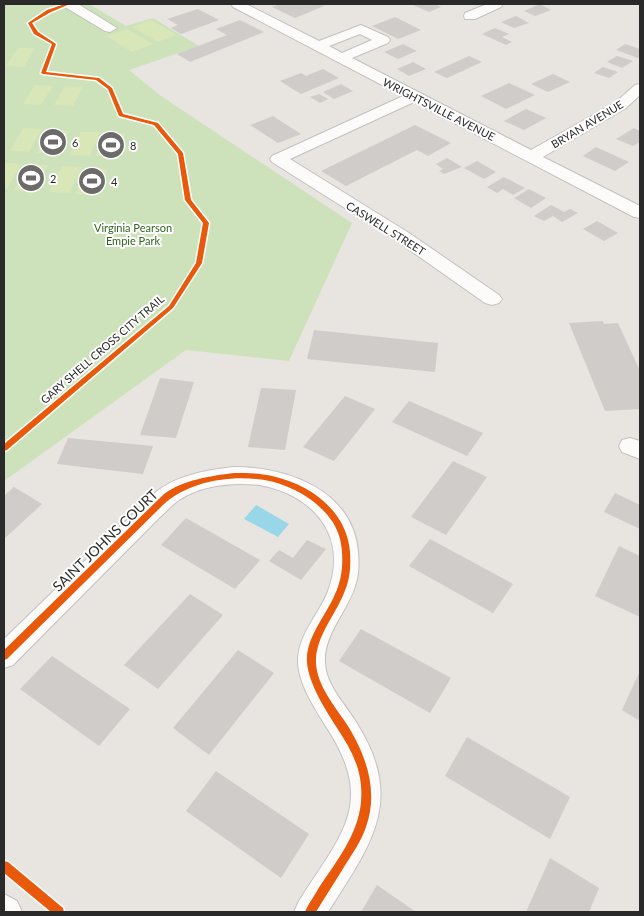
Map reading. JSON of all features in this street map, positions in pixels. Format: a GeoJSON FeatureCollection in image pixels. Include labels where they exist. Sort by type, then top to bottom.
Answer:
{"type":"FeatureCollection","features":[{"type":"Feature","properties":{"kind":"street"},"geometry":{"type":"LineString","coordinates":[[69,4],[110,28]]}},
{"type":"Feature","properties":{"kind":"street","name":"WRIGHTSVILLE AVENUE"},"geometry":{"type":"LineString","coordinates":[[237,4],[640,213]]}},
{"type":"Feature","properties":{"kind":"street"},"geometry":{"type":"LineString","coordinates":[[470,16],[497,4]]}},
{"type":"Feature","properties":{"kind":"street"},"geometry":{"type":"LineString","coordinates":[[318,46],[361,29],[383,40],[341,58]]}},
{"type":"Feature","properties":{"kind":"street","name":"BRYAN AVENUE"},"geometry":{"type":"LineString","coordinates":[[532,157],[621,105],[640,88]]}},
{"type":"Feature","properties":{"kind":"street","name":"CASWELL STREET"},"geometry":{"type":"LineString","coordinates":[[415,96],[278,159],[403,237],[492,299]]}},
{"type":"Feature","properties":{"kind":"street","name":"SAINT JOHNS COURT"},"geometry":{"type":"LineString","coordinates":[[4,656],[151,511],[175,490],[230,475],[256,475],[291,484],[318,500],[330,512],[339,526],[344,541],[347,561],[344,582],[339,595],[323,623],[313,648],[311,660],[313,673],[322,698],[349,735],[359,756],[366,780],[366,802],[360,833],[310,912]]}},
{"type":"Feature","properties":{"kind":"green space","name":"Virginia Pearson Empie Park"},"geometry":{"type":"Polygon","coordinates":[[[4,4],[89,4],[126,26],[153,18],[199,46],[129,70],[161,96],[352,223],[289,361],[186,350],[4,481],[4,4]]]}},
{"type":"Feature","properties":{"kind":"green space"},"geometry":{"type":"Polygon","coordinates":[[[151,20],[177,35],[158,42],[132,27],[151,20]]]}},
{"type":"Feature","properties":{"kind":"green space"},"geometry":{"type":"Polygon","coordinates":[[[127,29],[153,44],[132,52],[106,36],[127,29]]]}},
{"type":"Feature","properties":{"kind":"green space"},"geometry":{"type":"Polygon","coordinates":[[[18,48],[35,48],[24,67],[6,66],[18,48]]]}},
{"type":"Feature","properties":{"kind":"green space"},"geometry":{"type":"Polygon","coordinates":[[[35,85],[53,86],[41,105],[23,104],[35,85]]]}},
{"type":"Feature","properties":{"kind":"green space"},"geometry":{"type":"Polygon","coordinates":[[[65,86],[83,87],[73,106],[54,105],[65,86]]]}},
{"type":"Feature","properties":{"kind":"green space"},"geometry":{"type":"Polygon","coordinates":[[[23,128],[42,129],[29,152],[10,151],[23,128]]]}},
{"type":"Feature","properties":{"kind":"green space","name":"6"},"geometry":{"type":"Polygon","coordinates":[[[49,130],[69,131],[57,154],[37,153],[49,130]]]}},
{"type":"Feature","properties":{"kind":"green space"},"geometry":{"type":"Polygon","coordinates":[[[81,132],[100,132],[90,156],[70,155],[81,132]]]}},
{"type":"Feature","properties":{"kind":"green space","name":"8"},"geometry":{"type":"Polygon","coordinates":[[[107,133],[126,134],[116,157],[96,156],[107,133]]]}},
{"type":"Feature","properties":{"kind":"green space"},"geometry":{"type":"Polygon","coordinates":[[[4,163],[21,164],[7,189],[4,189],[4,163]]]}},
{"type":"Feature","properties":{"kind":"green space","name":"2"},"geometry":{"type":"Polygon","coordinates":[[[27,165],[48,165],[34,191],[14,190],[27,165]]]}},
{"type":"Feature","properties":{"kind":"green space"},"geometry":{"type":"Polygon","coordinates":[[[62,166],[82,167],[70,193],[49,192],[62,166]]]}},
{"type":"Feature","properties":{"kind":"green space","name":"4"},"geometry":{"type":"Polygon","coordinates":[[[87,168],[108,169],[96,195],[75,194],[87,168]]]}},
{"type":"Feature","properties":{"kind":"water"},"geometry":{"type":"Polygon","coordinates":[[[256,505],[289,524],[278,537],[244,519],[256,505]]]}},
{"type":"Feature","properties":{"kind":"building"},"geometry":{"type":"Polygon","coordinates":[[[280,4],[320,4],[324,6],[295,18],[272,7],[280,4]]]}},
{"type":"Feature","properties":{"kind":"building"},"geometry":{"type":"Polygon","coordinates":[[[434,4],[441,7],[429,12],[413,5],[434,4]]]}},
{"type":"Feature","properties":{"kind":"building"},"geometry":{"type":"Polygon","coordinates":[[[540,4],[551,10],[535,16],[524,11],[540,4]]]}},
{"type":"Feature","properties":{"kind":"building"},"geometry":{"type":"Polygon","coordinates":[[[198,9],[219,20],[181,34],[171,28],[178,25],[167,19],[198,9]]]}},
{"type":"Feature","properties":{"kind":"building"},"geometry":{"type":"Polygon","coordinates":[[[516,16],[529,23],[514,28],[501,22],[516,16]]]}},
{"type":"Feature","properties":{"kind":"building"},"geometry":{"type":"Polygon","coordinates":[[[395,17],[421,30],[398,39],[372,26],[395,17]]]}},
{"type":"Feature","properties":{"kind":"building"},"geometry":{"type":"Polygon","coordinates":[[[240,20],[264,32],[190,62],[177,54],[227,35],[216,29],[240,20]]]}},
{"type":"Feature","properties":{"kind":"building"},"geometry":{"type":"Polygon","coordinates":[[[495,28],[509,34],[502,37],[512,42],[506,45],[482,34],[495,28]]]}},
{"type":"Feature","properties":{"kind":"building"},"geometry":{"type":"Polygon","coordinates":[[[403,44],[417,51],[398,59],[384,52],[403,44]]]}},
{"type":"Feature","properties":{"kind":"building"},"geometry":{"type":"Polygon","coordinates":[[[625,44],[640,49],[640,56],[638,58],[616,50],[625,44]]]}},
{"type":"Feature","properties":{"kind":"building"},"geometry":{"type":"Polygon","coordinates":[[[469,56],[482,62],[447,78],[434,72],[469,56]]]}},
{"type":"Feature","properties":{"kind":"building"},"geometry":{"type":"Polygon","coordinates":[[[617,56],[633,61],[622,68],[607,62],[617,56]]]}},
{"type":"Feature","properties":{"kind":"building"},"geometry":{"type":"Polygon","coordinates":[[[413,62],[426,69],[409,76],[397,69],[413,62]]]}},
{"type":"Feature","properties":{"kind":"building"},"geometry":{"type":"Polygon","coordinates":[[[603,67],[618,72],[609,78],[594,73],[603,67]]]}},
{"type":"Feature","properties":{"kind":"building"},"geometry":{"type":"Polygon","coordinates":[[[323,69],[339,78],[301,94],[280,81],[301,73],[306,76],[323,69]]]}},
{"type":"Feature","properties":{"kind":"building"},"geometry":{"type":"Polygon","coordinates":[[[553,74],[570,82],[548,92],[531,84],[553,74]]]}},
{"type":"Feature","properties":{"kind":"building"},"geometry":{"type":"Polygon","coordinates":[[[509,83],[535,95],[506,109],[481,96],[509,83]]]}},
{"type":"Feature","properties":{"kind":"building"},"geometry":{"type":"Polygon","coordinates":[[[341,84],[353,91],[334,99],[323,92],[341,84]]]}},
{"type":"Feature","properties":{"kind":"building"},"geometry":{"type":"Polygon","coordinates":[[[319,94],[328,99],[320,103],[310,97],[319,94]]]}},
{"type":"Feature","properties":{"kind":"building"},"geometry":{"type":"Polygon","coordinates":[[[526,109],[546,118],[524,130],[504,121],[526,109]]]}},
{"type":"Feature","properties":{"kind":"building"},"geometry":{"type":"Polygon","coordinates":[[[273,116],[301,134],[278,143],[250,125],[273,116]]]}},
{"type":"Feature","properties":{"kind":"building"},"geometry":{"type":"Polygon","coordinates":[[[415,125],[451,143],[428,156],[417,150],[346,186],[321,171],[415,125]]]}},
{"type":"Feature","properties":{"kind":"building"},"geometry":{"type":"Polygon","coordinates":[[[634,128],[640,131],[640,142],[633,146],[616,139],[634,128]]]}},
{"type":"Feature","properties":{"kind":"building"},"geometry":{"type":"Polygon","coordinates":[[[596,147],[629,162],[615,171],[583,156],[596,147]]]}},
{"type":"Feature","properties":{"kind":"building"},"geometry":{"type":"Polygon","coordinates":[[[447,158],[462,167],[444,174],[439,171],[443,169],[436,164],[447,158]]]}},
{"type":"Feature","properties":{"kind":"building"},"geometry":{"type":"Polygon","coordinates":[[[477,161],[496,172],[484,179],[464,168],[477,161]]]}},
{"type":"Feature","properties":{"kind":"building"},"geometry":{"type":"Polygon","coordinates":[[[504,177],[525,188],[513,195],[503,189],[497,193],[487,187],[504,177]]]}},
{"type":"Feature","properties":{"kind":"building"},"geometry":{"type":"Polygon","coordinates":[[[529,189],[546,198],[531,208],[514,198],[529,189]]]}},
{"type":"Feature","properties":{"kind":"building"},"geometry":{"type":"Polygon","coordinates":[[[551,205],[564,212],[570,209],[578,213],[562,222],[553,216],[544,221],[534,216],[551,205]]]}},
{"type":"Feature","properties":{"kind":"building"},"geometry":{"type":"Polygon","coordinates":[[[597,221],[618,233],[604,241],[583,229],[597,221]]]}},
{"type":"Feature","properties":{"kind":"building"},"geometry":{"type":"Polygon","coordinates":[[[603,321],[604,324],[618,323],[640,371],[640,409],[605,411],[569,323],[603,321]]]}},
{"type":"Feature","properties":{"kind":"building"},"geometry":{"type":"Polygon","coordinates":[[[314,330],[438,343],[435,372],[307,359],[314,330]]]}},
{"type":"Feature","properties":{"kind":"building"},"geometry":{"type":"Polygon","coordinates":[[[160,378],[194,382],[176,438],[140,435],[160,378]]]}},
{"type":"Feature","properties":{"kind":"building"},"geometry":{"type":"Polygon","coordinates":[[[261,388],[296,390],[285,450],[248,447],[261,388]]]}},
{"type":"Feature","properties":{"kind":"building"},"geometry":{"type":"Polygon","coordinates":[[[345,396],[375,409],[334,461],[303,447],[345,396]]]}},
{"type":"Feature","properties":{"kind":"building"},"geometry":{"type":"Polygon","coordinates":[[[409,401],[483,433],[467,456],[392,422],[409,401]]]}},
{"type":"Feature","properties":{"kind":"building"},"geometry":{"type":"Polygon","coordinates":[[[68,438],[153,446],[143,474],[57,464],[68,438]]]}},
{"type":"Feature","properties":{"kind":"building"},"geometry":{"type":"Polygon","coordinates":[[[453,461],[487,477],[446,535],[411,517],[453,461]]]}},
{"type":"Feature","properties":{"kind":"building"},"geometry":{"type":"Polygon","coordinates":[[[14,487],[42,504],[4,539],[4,496],[14,487]]]}},
{"type":"Feature","properties":{"kind":"building"},"geometry":{"type":"Polygon","coordinates":[[[615,493],[640,505],[640,529],[604,512],[615,493]]]}},
{"type":"Feature","properties":{"kind":"building"},"geometry":{"type":"Polygon","coordinates":[[[186,518],[260,560],[235,589],[161,545],[186,518]]]}},
{"type":"Feature","properties":{"kind":"building"},"geometry":{"type":"Polygon","coordinates":[[[430,539],[513,584],[493,613],[409,566],[430,539]]]}},
{"type":"Feature","properties":{"kind":"building"},"geometry":{"type":"Polygon","coordinates":[[[307,540],[326,549],[301,580],[269,561],[279,550],[293,558],[307,540]]]}},
{"type":"Feature","properties":{"kind":"building"},"geometry":{"type":"Polygon","coordinates":[[[619,546],[640,556],[640,617],[595,596],[619,546]]]}},
{"type":"Feature","properties":{"kind":"building"},"geometry":{"type":"Polygon","coordinates":[[[190,594],[223,615],[158,689],[124,665],[190,594]]]}},
{"type":"Feature","properties":{"kind":"building"},"geometry":{"type":"Polygon","coordinates":[[[361,629],[451,678],[430,713],[339,661],[361,629]]]}},
{"type":"Feature","properties":{"kind":"building"},"geometry":{"type":"Polygon","coordinates":[[[238,650],[274,673],[209,755],[173,728],[238,650]]]}},
{"type":"Feature","properties":{"kind":"building"},"geometry":{"type":"Polygon","coordinates":[[[52,656],[130,709],[99,746],[20,689],[52,656]]]}},
{"type":"Feature","properties":{"kind":"building"},"geometry":{"type":"Polygon","coordinates":[[[640,671],[640,721],[622,710],[640,671]]]}},
{"type":"Feature","properties":{"kind":"building"},"geometry":{"type":"Polygon","coordinates":[[[467,737],[570,797],[550,839],[445,776],[467,737]]]}},
{"type":"Feature","properties":{"kind":"building"},"geometry":{"type":"Polygon","coordinates":[[[216,771],[309,834],[281,878],[186,811],[216,771]]]}},
{"type":"Feature","properties":{"kind":"building"},"geometry":{"type":"Polygon","coordinates":[[[550,858],[599,888],[589,912],[526,912],[550,858]]]}},
{"type":"Feature","properties":{"kind":"building"},"geometry":{"type":"Polygon","coordinates":[[[377,885],[416,912],[361,912],[377,885]]]}},
{"type":"Feature","properties":{"kind":"cycle path","name":"GARY SHELL CROSS CITY TRAIL"},"geometry":{"type":"LineString","coordinates":[[4,448],[171,307],[199,263],[206,223],[188,200],[181,154],[156,124],[121,115],[110,88],[97,79],[43,73],[54,44],[36,33],[30,23],[49,11],[68,4]]}},
{"type":"Feature","properties":{"kind":"cycle path"},"geometry":{"type":"LineString","coordinates":[[4,656],[151,511],[177,490],[214,478],[253,476],[291,484],[308,493],[323,505],[331,513],[342,533],[345,544],[346,572],[340,594],[316,639],[311,663],[321,693],[355,747],[364,773],[366,800],[365,813],[356,839],[310,912]]}},
{"type":"Feature","properties":{"kind":"cycle path"},"geometry":{"type":"LineString","coordinates":[[4,866],[59,912]]}},
{"type":"Feature","properties":{"kind":"place","name":"6"},"geometry":{"type":"Point","coordinates":[53,142]}},
{"type":"Feature","properties":{"kind":"place","name":"8"},"geometry":{"type":"Point","coordinates":[111,145]}},
{"type":"Feature","properties":{"kind":"place","name":"2"},"geometry":{"type":"Point","coordinates":[31,178]}},
{"type":"Feature","properties":{"kind":"place","name":"4"},"geometry":{"type":"Point","coordinates":[92,181]}}]}
